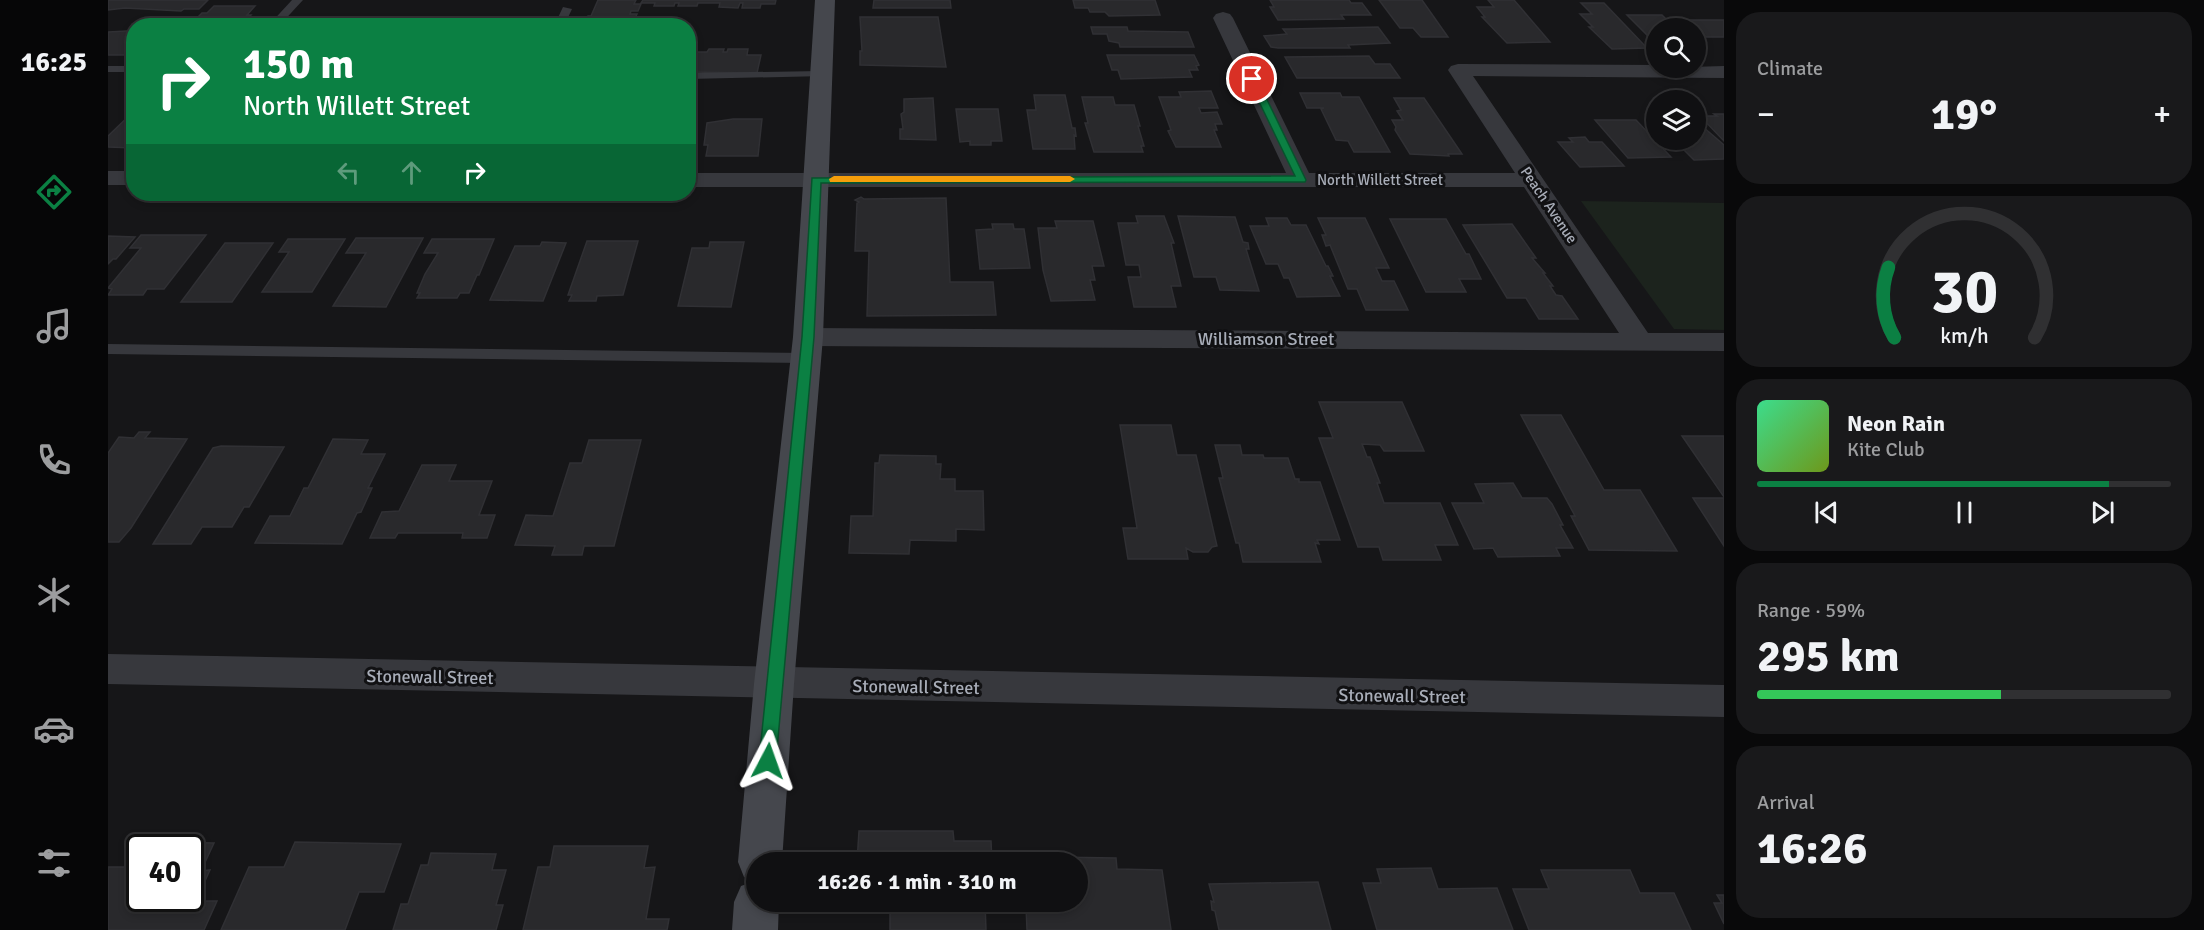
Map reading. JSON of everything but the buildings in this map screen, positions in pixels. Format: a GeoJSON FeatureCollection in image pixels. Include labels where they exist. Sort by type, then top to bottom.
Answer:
{"type":"FeatureCollection","features":[{"type":"Feature","properties":{"kind":"street"},"geometry":{"type":"LineString","coordinates":[[761,852],[774,684],[807,347],[825,0]]}},
{"type":"Feature","properties":{"kind":"street"},"geometry":{"type":"LineString","coordinates":[[1223,18],[1301,180]]}},
{"type":"Feature","properties":{"kind":"street","name":"Peach Avenue"},"geometry":{"type":"LineString","coordinates":[[1638,340],[1458,70],[1724,72]]}},
{"type":"Feature","properties":{"kind":"street"},"geometry":{"type":"LineString","coordinates":[[108,178],[126,178]]}},
{"type":"Feature","properties":{"kind":"street","name":"North Willett Street"},"geometry":{"type":"LineString","coordinates":[[696,180],[1532,180]]}},
{"type":"Feature","properties":{"kind":"street","name":"Williamson Street"},"geometry":{"type":"LineString","coordinates":[[807,347],[1638,340],[1724,342]]}},
{"type":"Feature","properties":{"kind":"street","name":"Stonewall Street"},"geometry":{"type":"LineString","coordinates":[[108,669],[774,684],[1724,701]]}},
{"type":"Feature","properties":{"kind":"street"},"geometry":{"type":"LineString","coordinates":[[755,930],[756,912]]}},
{"type":"Feature","properties":{"kind":"lane"},"geometry":{"type":"LineString","coordinates":[[281,18],[298,0]]}},
{"type":"Feature","properties":{"kind":"lane"},"geometry":{"type":"LineString","coordinates":[[563,18],[567,9]]}},
{"type":"Feature","properties":{"kind":"lane"},"geometry":{"type":"LineString","coordinates":[[108,69],[126,69]]}},
{"type":"Feature","properties":{"kind":"lane"},"geometry":{"type":"LineString","coordinates":[[696,76],[821,74]]}},
{"type":"Feature","properties":{"kind":"lane"},"geometry":{"type":"LineString","coordinates":[[108,349],[807,347]]}},
{"type":"Feature","properties":{"kind":"shaded area"},"geometry":{"type":"Polygon","coordinates":[[[1581,201],[1724,203],[1724,330],[1674,329],[1581,201]]]}},
{"type":"Feature","properties":{"kind":"slow traffic"},"geometry":{"type":"LineString","coordinates":[[834,179],[1070,179]]}},
{"type":"Feature","properties":{"kind":"route"},"geometry":{"type":"LineString","coordinates":[[768,761],[808,337],[816,180],[1301,180],[1252,79]]}}]}
